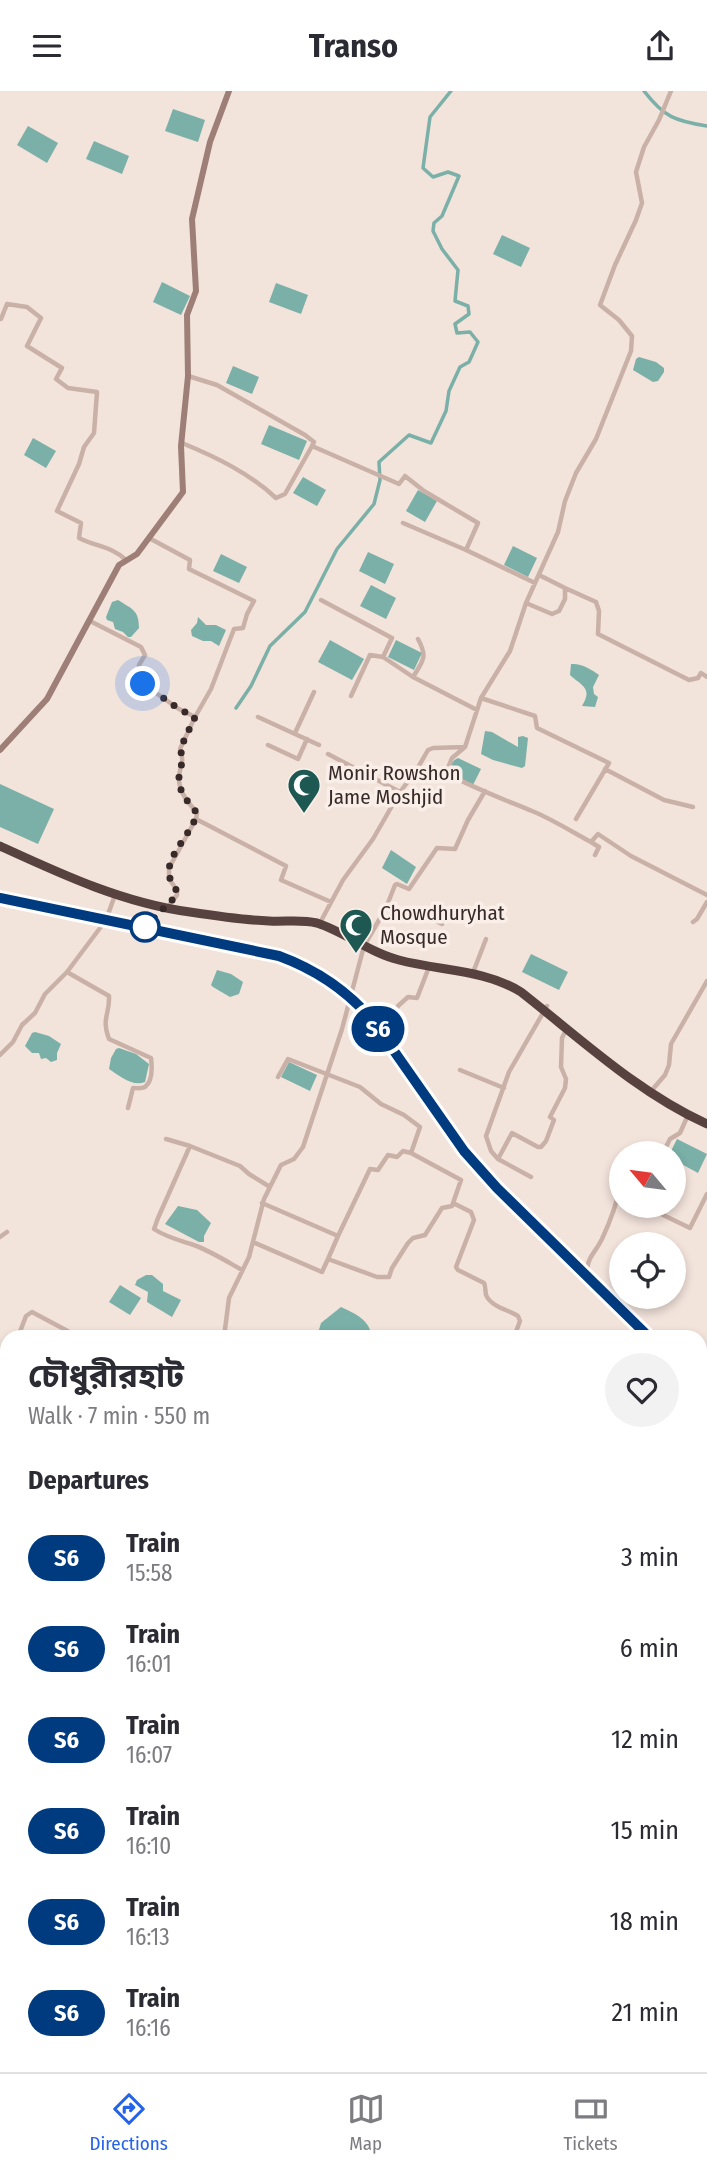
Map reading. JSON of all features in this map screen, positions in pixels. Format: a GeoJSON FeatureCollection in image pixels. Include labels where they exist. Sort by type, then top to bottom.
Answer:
{"type":"FeatureCollection","features":[{"type":"Feature","properties":{"kind":"highway"},"geometry":{"type":"LineString","coordinates":[[0,845],[94,884],[170,904],[227,914],[321,921],[365,945],[397,956],[474,970],[508,982],[652,1090],[707,1122]]}},
{"type":"Feature","properties":{"kind":"highway"},"geometry":{"type":"LineString","coordinates":[[0,845],[79,881],[115,894],[186,912],[248,920],[311,922],[394,959],[508,982]]}},
{"type":"Feature","properties":{"kind":"highway"},"geometry":{"type":"LineString","coordinates":[[545,1008],[567,1029],[641,1087],[688,1115],[707,1122]]}},
{"type":"Feature","properties":{"kind":"street"},"geometry":{"type":"LineString","coordinates":[[0,750],[47,699],[120,565],[137,554],[183,492],[181,443],[188,376],[187,315],[196,291],[192,219],[210,142],[229,91]]}},
{"type":"Feature","properties":{"kind":"street"},"geometry":{"type":"LineString","coordinates":[[595,855],[599,847],[591,842],[533,811],[516,806],[446,773],[452,758],[465,747],[481,698],[510,651],[526,603],[558,532],[565,501],[576,473],[596,439],[631,351],[632,336],[619,320],[600,305],[642,203],[636,172],[644,147],[671,91]]}},
{"type":"Feature","properties":{"kind":"street"},"geometry":{"type":"LineString","coordinates":[[1,319],[7,304],[27,307],[41,318],[27,346],[62,368],[55,379],[68,388],[97,392],[94,433],[85,447],[57,511],[81,523],[79,538],[116,550],[126,560]]}},
{"type":"Feature","properties":{"kind":"street"},"geometry":{"type":"LineString","coordinates":[[181,443],[231,465],[266,488],[276,498],[285,494],[314,442],[217,385],[188,376]]}},
{"type":"Feature","properties":{"kind":"street"},"geometry":{"type":"LineString","coordinates":[[312,446],[398,484],[405,476],[424,491],[478,523],[466,550]]}},
{"type":"Feature","properties":{"kind":"street"},"geometry":{"type":"LineString","coordinates":[[404,523],[536,583]]}},
{"type":"Feature","properties":{"kind":"street"},"geometry":{"type":"LineString","coordinates":[[149,538],[190,560],[189,569],[254,601],[243,628],[234,629],[211,689],[180,749],[184,759],[178,779],[183,796],[197,813],[169,869],[169,879],[177,890],[177,895],[170,904]]}},
{"type":"Feature","properties":{"kind":"street"},"geometry":{"type":"LineString","coordinates":[[539,575],[596,603],[599,611],[598,633],[690,680],[698,678],[701,673],[707,677]]}},
{"type":"Feature","properties":{"kind":"street"},"geometry":{"type":"LineString","coordinates":[[526,603],[552,614],[559,611],[565,599],[565,588]]}},
{"type":"Feature","properties":{"kind":"street"},"geometry":{"type":"LineString","coordinates":[[321,600],[392,638],[383,657]]}},
{"type":"Feature","properties":{"kind":"street"},"geometry":{"type":"LineString","coordinates":[[90,621],[141,647],[145,655],[139,665]]}},
{"type":"Feature","properties":{"kind":"street"},"geometry":{"type":"LineString","coordinates":[[414,677],[425,657],[418,639]]}},
{"type":"Feature","properties":{"kind":"street"},"geometry":{"type":"LineString","coordinates":[[351,696],[370,655],[383,657],[414,677],[477,710]]}},
{"type":"Feature","properties":{"kind":"street"},"geometry":{"type":"LineString","coordinates":[[143,684],[195,717]]}},
{"type":"Feature","properties":{"kind":"street"},"geometry":{"type":"LineString","coordinates":[[295,733],[314,692]]}},
{"type":"Feature","properties":{"kind":"street"},"geometry":{"type":"LineString","coordinates":[[481,698],[536,716],[537,728],[609,763],[576,819]]}},
{"type":"Feature","properties":{"kind":"street"},"geometry":{"type":"LineString","coordinates":[[258,717],[319,745]]}},
{"type":"Feature","properties":{"kind":"street"},"geometry":{"type":"LineString","coordinates":[[268,745],[298,759],[307,739]]}},
{"type":"Feature","properties":{"kind":"street"},"geometry":{"type":"LineString","coordinates":[[321,921],[343,880],[387,817],[428,750],[465,747]]}},
{"type":"Feature","properties":{"kind":"street"},"geometry":{"type":"LineString","coordinates":[[328,754],[400,792]]}},
{"type":"Feature","properties":{"kind":"street"},"geometry":{"type":"LineString","coordinates":[[606,769],[664,800],[694,807]]}},
{"type":"Feature","properties":{"kind":"street"},"geometry":{"type":"LineString","coordinates":[[225,1330],[229,1299],[249,1257],[262,1203],[281,1165],[294,1159],[302,1150],[352,998],[357,967],[365,945],[386,908],[395,885],[409,889],[437,848],[455,849],[485,791]]}},
{"type":"Feature","properties":{"kind":"street"},"geometry":{"type":"LineString","coordinates":[[196,819],[286,866],[281,880],[331,902]]}},
{"type":"Feature","properties":{"kind":"street"},"geometry":{"type":"LineString","coordinates":[[591,842],[598,834],[631,856],[707,895]]}},
{"type":"Feature","properties":{"kind":"street"},"geometry":{"type":"LineString","coordinates":[[0,1055],[13,1042],[22,1025],[35,1013],[46,994],[67,972],[106,920],[115,894]]}},
{"type":"Feature","properties":{"kind":"street"},"geometry":{"type":"LineString","coordinates":[[693,922],[707,902]]}},
{"type":"Feature","properties":{"kind":"street"},"geometry":{"type":"LineString","coordinates":[[386,908],[402,916],[416,911],[442,924]]}},
{"type":"Feature","properties":{"kind":"street"},"geometry":{"type":"LineString","coordinates":[[474,970],[486,939]]}},
{"type":"Feature","properties":{"kind":"street"},"geometry":{"type":"LineString","coordinates":[[394,1014],[408,997],[417,998],[429,966]]}},
{"type":"Feature","properties":{"kind":"street"},"geometry":{"type":"LineString","coordinates":[[67,972],[109,996],[104,1018],[109,1039],[151,1058],[148,1083],[133,1088],[128,1108]]}},
{"type":"Feature","properties":{"kind":"street"},"geometry":{"type":"LineString","coordinates":[[652,1090],[665,1075],[671,1044],[707,981]]}},
{"type":"Feature","properties":{"kind":"street"},"geometry":{"type":"LineString","coordinates":[[531,1177],[498,1159],[491,1151],[486,1136],[512,1065],[545,1008]]}},
{"type":"Feature","properties":{"kind":"street"},"geometry":{"type":"LineString","coordinates":[[498,1159],[512,1133],[538,1147],[546,1141],[554,1120],[550,1117],[565,1089],[566,1079],[561,1067],[562,1038],[567,1029]]}},
{"type":"Feature","properties":{"kind":"street"},"geometry":{"type":"LineString","coordinates":[[278,1077],[288,1059],[360,1087],[381,1104],[404,1115],[420,1127],[411,1153]]}},
{"type":"Feature","properties":{"kind":"street"},"geometry":{"type":"LineString","coordinates":[[460,1070],[504,1088]]}},
{"type":"Feature","properties":{"kind":"street"},"geometry":{"type":"LineString","coordinates":[[669,1141],[680,1133],[688,1115]]}},
{"type":"Feature","properties":{"kind":"street"},"geometry":{"type":"LineString","coordinates":[[166,1139],[240,1166],[270,1187]]}},
{"type":"Feature","properties":{"kind":"street"},"geometry":{"type":"LineString","coordinates":[[190,1146],[154,1229],[164,1236],[207,1251],[242,1270]]}},
{"type":"Feature","properties":{"kind":"street"},"geometry":{"type":"LineString","coordinates":[[253,1242],[321,1272],[370,1169],[378,1170],[388,1155],[397,1157],[403,1151],[411,1153],[461,1180],[452,1206],[442,1208],[425,1235],[413,1238],[408,1243],[389,1277],[377,1277],[328,1259]]}},
{"type":"Feature","properties":{"kind":"street"},"geometry":{"type":"LineString","coordinates":[[669,1218],[690,1228],[707,1194]]}},
{"type":"Feature","properties":{"kind":"street"},"geometry":{"type":"LineString","coordinates":[[262,1203],[338,1236]]}},
{"type":"Feature","properties":{"kind":"street"},"geometry":{"type":"LineString","coordinates":[[453,1203],[474,1215],[456,1267],[484,1283],[486,1295],[499,1308],[518,1316],[520,1321],[517,1330]]}},
{"type":"Feature","properties":{"kind":"street"},"geometry":{"type":"LineString","coordinates":[[589,1280],[586,1270],[589,1256],[601,1240],[609,1218]]}},
{"type":"Feature","properties":{"kind":"street"},"geometry":{"type":"LineString","coordinates":[[0,1237],[7,1232]]}},
{"type":"Feature","properties":{"kind":"street"},"geometry":{"type":"LineString","coordinates":[[21,1330],[26,1316],[32,1313],[65,1330]]}},
{"type":"Feature","properties":{"kind":"water"},"geometry":{"type":"Polygon","coordinates":[[[173,109],[205,120],[198,142],[165,131],[173,109]]]}},
{"type":"Feature","properties":{"kind":"water"},"geometry":{"type":"Polygon","coordinates":[[[28,126],[58,143],[47,163],[17,145],[28,126]]]}},
{"type":"Feature","properties":{"kind":"water"},"geometry":{"type":"Polygon","coordinates":[[[94,141],[129,156],[122,174],[86,159],[94,141]]]}},
{"type":"Feature","properties":{"kind":"water"},"geometry":{"type":"Polygon","coordinates":[[[502,235],[530,248],[521,267],[493,254],[502,235]]]}},
{"type":"Feature","properties":{"kind":"water"},"geometry":{"type":"Polygon","coordinates":[[[162,282],[190,296],[181,315],[153,302],[162,282]]]}},
{"type":"Feature","properties":{"kind":"water"},"geometry":{"type":"Polygon","coordinates":[[[276,283],[308,295],[301,314],[269,302],[276,283]]]}},
{"type":"Feature","properties":{"kind":"water"},"geometry":{"type":"Polygon","coordinates":[[[639,357],[656,362],[664,368],[658,381],[653,382],[633,370],[639,357]]]}},
{"type":"Feature","properties":{"kind":"water"},"geometry":{"type":"Polygon","coordinates":[[[233,366],[259,377],[252,394],[226,383],[233,366]]]}},
{"type":"Feature","properties":{"kind":"water"},"geometry":{"type":"Polygon","coordinates":[[[269,425],[307,441],[299,460],[261,444],[269,425]]]}},
{"type":"Feature","properties":{"kind":"water"},"geometry":{"type":"Polygon","coordinates":[[[33,438],[56,451],[46,468],[24,455],[33,438]]]}},
{"type":"Feature","properties":{"kind":"water"},"geometry":{"type":"Polygon","coordinates":[[[303,477],[326,490],[317,506],[293,493],[303,477]]]}},
{"type":"Feature","properties":{"kind":"water"},"geometry":{"type":"Polygon","coordinates":[[[418,490],[437,501],[425,522],[406,511],[418,490]]]}},
{"type":"Feature","properties":{"kind":"water"},"geometry":{"type":"Polygon","coordinates":[[[513,546],[537,558],[528,577],[504,565],[513,546]]]}},
{"type":"Feature","properties":{"kind":"water"},"geometry":{"type":"Polygon","coordinates":[[[368,552],[394,564],[385,584],[359,571],[368,552]]]}},
{"type":"Feature","properties":{"kind":"water"},"geometry":{"type":"Polygon","coordinates":[[[221,554],[247,567],[239,583],[213,571],[221,554]]]}},
{"type":"Feature","properties":{"kind":"water"},"geometry":{"type":"Polygon","coordinates":[[[371,585],[396,598],[386,619],[360,606],[371,585]]]}},
{"type":"Feature","properties":{"kind":"water"},"geometry":{"type":"Polygon","coordinates":[[[118,600],[138,617],[139,628],[131,637],[115,629],[113,622],[107,620],[112,602],[118,600]]]}},
{"type":"Feature","properties":{"kind":"water"},"geometry":{"type":"Polygon","coordinates":[[[198,617],[206,625],[216,625],[226,630],[219,646],[192,636],[191,630],[198,617]]]}},
{"type":"Feature","properties":{"kind":"water"},"geometry":{"type":"Polygon","coordinates":[[[330,640],[364,659],[352,680],[318,662],[330,640]]]}},
{"type":"Feature","properties":{"kind":"water"},"geometry":{"type":"Polygon","coordinates":[[[396,640],[422,653],[414,670],[388,657],[396,640]]]}},
{"type":"Feature","properties":{"kind":"water"},"geometry":{"type":"Polygon","coordinates":[[[571,664],[586,667],[599,675],[593,687],[594,694],[598,697],[595,707],[582,706],[586,691],[570,675],[571,664]]]}},
{"type":"Feature","properties":{"kind":"water"},"geometry":{"type":"Polygon","coordinates":[[[485,731],[492,732],[518,747],[518,737],[528,738],[525,766],[522,768],[481,754],[485,731]]]}},
{"type":"Feature","properties":{"kind":"water"},"geometry":{"type":"Polygon","coordinates":[[[458,758],[481,769],[473,785],[451,774],[450,769],[458,758]]]}},
{"type":"Feature","properties":{"kind":"water"},"geometry":{"type":"Polygon","coordinates":[[[0,784],[54,809],[38,844],[0,827],[0,784]]]}},
{"type":"Feature","properties":{"kind":"water"},"geometry":{"type":"Polygon","coordinates":[[[391,850],[416,867],[407,884],[382,868],[391,850]]]}},
{"type":"Feature","properties":{"kind":"water"},"geometry":{"type":"Polygon","coordinates":[[[531,954],[568,972],[559,990],[522,972],[531,954]]]}},
{"type":"Feature","properties":{"kind":"water"},"geometry":{"type":"Polygon","coordinates":[[[217,970],[231,974],[243,982],[239,994],[230,997],[211,985],[217,970]]]}},
{"type":"Feature","properties":{"kind":"water"},"geometry":{"type":"Polygon","coordinates":[[[35,1032],[49,1036],[61,1044],[57,1060],[51,1062],[46,1058],[41,1059],[39,1053],[32,1053],[25,1046],[35,1032]]]}},
{"type":"Feature","properties":{"kind":"water"},"geometry":{"type":"Polygon","coordinates":[[[119,1048],[136,1054],[149,1064],[145,1082],[131,1082],[109,1069],[111,1058],[119,1048]]]}},
{"type":"Feature","properties":{"kind":"water"},"geometry":{"type":"Polygon","coordinates":[[[289,1062],[317,1075],[310,1091],[281,1077],[289,1062]]]}},
{"type":"Feature","properties":{"kind":"water"},"geometry":{"type":"Polygon","coordinates":[[[686,1144],[707,1154],[698,1173],[686,1166],[686,1144]]]}},
{"type":"Feature","properties":{"kind":"water"},"geometry":{"type":"Polygon","coordinates":[[[178,1206],[197,1210],[211,1223],[204,1242],[165,1224],[178,1206]]]}},
{"type":"Feature","properties":{"kind":"water"},"geometry":{"type":"Polygon","coordinates":[[[152,1275],[163,1284],[163,1291],[181,1300],[172,1317],[147,1302],[148,1292],[135,1285],[137,1280],[152,1275]]]}},
{"type":"Feature","properties":{"kind":"water"},"geometry":{"type":"Polygon","coordinates":[[[120,1285],[141,1298],[130,1315],[109,1302],[120,1285]]]}},
{"type":"Feature","properties":{"kind":"water"},"geometry":{"type":"Polygon","coordinates":[[[341,1307],[361,1318],[370,1330],[319,1330],[321,1323],[341,1307]]]}},
{"type":"Feature","properties":{"kind":"waterway"},"geometry":{"type":"LineString","coordinates":[[236,708],[251,686],[270,646],[305,612],[337,549],[374,504],[380,480],[379,462],[409,435],[431,443],[446,411],[449,391],[460,367],[469,362],[478,342],[470,332],[457,333],[455,324],[469,314],[468,306],[455,301],[458,270],[442,249],[433,231],[434,223],[442,216],[459,176],[448,172],[433,177],[423,168],[430,117],[451,91]]}},
{"type":"Feature","properties":{"kind":"waterway"},"geometry":{"type":"LineString","coordinates":[[644,91],[658,107],[671,116],[707,126]]}},
{"type":"Feature","properties":{"kind":"railway"},"geometry":{"type":"LineString","coordinates":[[0,898],[279,956],[330,982],[352,999],[373,1021],[464,1151],[497,1188],[642,1330]]}},
{"type":"Feature","properties":{"kind":"train","name":"S6"},"geometry":{"type":"LineString","coordinates":[[0,898],[279,956],[306,966],[331,981],[373,1021],[464,1151],[497,1188],[642,1330]]}},
{"type":"Feature","properties":{"kind":"place","name":"Monir Rowshon Jame Moshjid"},"geometry":{"type":"Point","coordinates":[304,815]}},
{"type":"Feature","properties":{"kind":"place","name":"Chowdhuryhat Mosque"},"geometry":{"type":"Point","coordinates":[356,955]}},
{"type":"Feature","properties":{"kind":"route"},"geometry":{"type":"LineString","coordinates":[[143,684],[195,717],[180,749],[184,759],[178,779],[183,796],[197,813],[169,869],[169,879],[177,890],[177,895],[145,927]]}}]}
